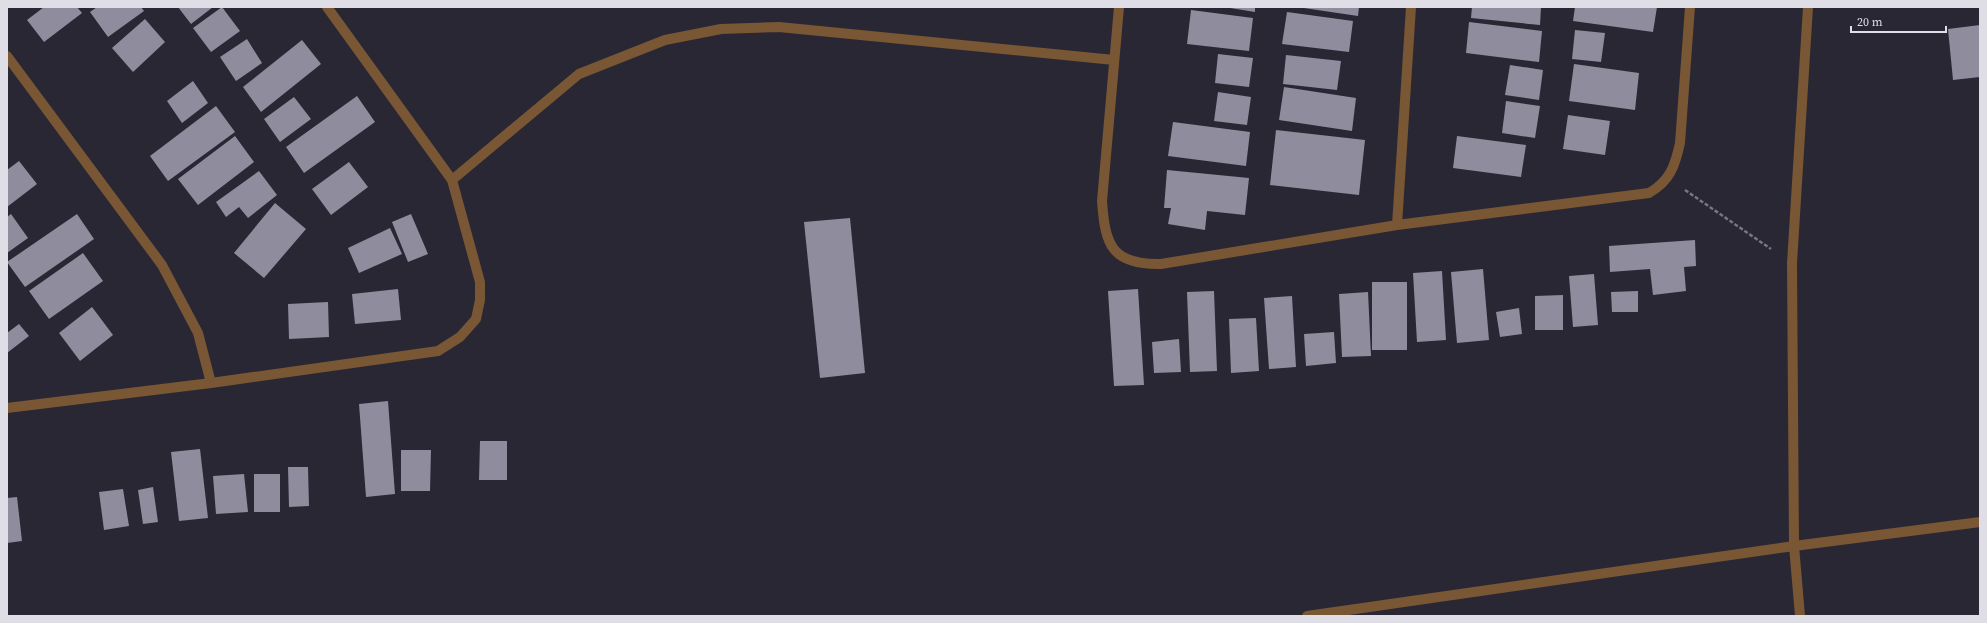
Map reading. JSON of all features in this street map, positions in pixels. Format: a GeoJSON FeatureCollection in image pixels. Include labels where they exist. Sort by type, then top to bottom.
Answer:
{"type":"FeatureCollection","features":[{"type":"Feature","properties":{"kind":"street"},"geometry":{"type":"LineString","coordinates":[[7,408],[211,383],[438,350],[460,338],[476,319],[480,300],[480,282],[452,180],[327,7]]}},
{"type":"Feature","properties":{"kind":"street"},"geometry":{"type":"LineString","coordinates":[[1119,7],[1102,201],[1104,230],[1113,249],[1129,260],[1149,264],[1161,264],[1397,225],[1649,193],[1659,188],[1668,178],[1675,165],[1680,144],[1690,7]]}},
{"type":"Feature","properties":{"kind":"street"},"geometry":{"type":"LineString","coordinates":[[1397,225],[1411,7]]}},
{"type":"Feature","properties":{"kind":"street"},"geometry":{"type":"LineString","coordinates":[[1800,616],[1794,546],[1792,263],[1808,7]]}},
{"type":"Feature","properties":{"kind":"street"},"geometry":{"type":"LineString","coordinates":[[452,180],[579,74],[665,40],[721,29],[779,27],[1114,60]]}},
{"type":"Feature","properties":{"kind":"street"},"geometry":{"type":"LineString","coordinates":[[7,56],[162,264],[198,333],[211,383]]}},
{"type":"Feature","properties":{"kind":"street"},"geometry":{"type":"LineString","coordinates":[[1307,616],[1794,546],[1980,522]]}},
{"type":"Feature","properties":{"kind":"path"},"geometry":{"type":"LineString","coordinates":[[1668,178],[1792,263]]}},
{"type":"Feature","properties":{"kind":"building"},"geometry":{"type":"Polygon","coordinates":[[[44,7],[77,7],[82,13],[44,42],[27,20],[44,7]]]}},
{"type":"Feature","properties":{"kind":"building"},"geometry":{"type":"Polygon","coordinates":[[[97,7],[141,7],[144,11],[108,37],[90,12],[97,7]]]}},
{"type":"Feature","properties":{"kind":"building"},"geometry":{"type":"Polygon","coordinates":[[[178,7],[213,7],[191,24],[178,7]]]}},
{"type":"Feature","properties":{"kind":"building"},"geometry":{"type":"Polygon","coordinates":[[[222,7],[240,31],[211,52],[193,28],[222,7]]]}},
{"type":"Feature","properties":{"kind":"building"},"geometry":{"type":"Polygon","coordinates":[[[1224,7],[1255,7],[1255,12],[1224,7]]]}},
{"type":"Feature","properties":{"kind":"building"},"geometry":{"type":"Polygon","coordinates":[[[1297,7],[1359,7],[1358,16],[1297,7]]]}},
{"type":"Feature","properties":{"kind":"building"},"geometry":{"type":"Polygon","coordinates":[[[1472,7],[1541,7],[1540,25],[1471,18],[1472,7]]]}},
{"type":"Feature","properties":{"kind":"building"},"geometry":{"type":"Polygon","coordinates":[[[1575,7],[1657,7],[1653,32],[1573,21],[1575,7]]]}},
{"type":"Feature","properties":{"kind":"building"},"geometry":{"type":"Polygon","coordinates":[[[1191,10],[1253,18],[1249,51],[1187,44],[1191,10]]]}},
{"type":"Feature","properties":{"kind":"building"},"geometry":{"type":"Polygon","coordinates":[[[1287,12],[1353,21],[1349,52],[1282,44],[1287,12]]]}},
{"type":"Feature","properties":{"kind":"building"},"geometry":{"type":"Polygon","coordinates":[[[145,19],[165,42],[133,72],[112,48],[145,19]]]}},
{"type":"Feature","properties":{"kind":"building"},"geometry":{"type":"Polygon","coordinates":[[[1469,22],[1542,31],[1539,62],[1466,53],[1469,22]]]}},
{"type":"Feature","properties":{"kind":"building"},"geometry":{"type":"Polygon","coordinates":[[[1980,25],[1980,77],[1953,80],[1948,29],[1980,25]]]}},
{"type":"Feature","properties":{"kind":"building"},"geometry":{"type":"Polygon","coordinates":[[[1575,30],[1605,33],[1601,62],[1572,59],[1575,30]]]}},
{"type":"Feature","properties":{"kind":"building"},"geometry":{"type":"Polygon","coordinates":[[[247,39],[262,63],[236,81],[220,57],[247,39]]]}},
{"type":"Feature","properties":{"kind":"building"},"geometry":{"type":"Polygon","coordinates":[[[302,40],[321,64],[261,112],[243,87],[302,40]]]}},
{"type":"Feature","properties":{"kind":"building"},"geometry":{"type":"Polygon","coordinates":[[[1218,54],[1253,58],[1249,87],[1215,83],[1218,54]]]}},
{"type":"Feature","properties":{"kind":"building"},"geometry":{"type":"Polygon","coordinates":[[[1286,55],[1341,61],[1337,90],[1283,84],[1286,55]]]}},
{"type":"Feature","properties":{"kind":"building"},"geometry":{"type":"Polygon","coordinates":[[[1574,64],[1639,73],[1635,110],[1569,101],[1574,64]]]}},
{"type":"Feature","properties":{"kind":"building"},"geometry":{"type":"Polygon","coordinates":[[[1510,65],[1543,70],[1539,100],[1505,95],[1510,65]]]}},
{"type":"Feature","properties":{"kind":"building"},"geometry":{"type":"Polygon","coordinates":[[[193,81],[208,103],[182,123],[167,101],[193,81]]]}},
{"type":"Feature","properties":{"kind":"building"},"geometry":{"type":"Polygon","coordinates":[[[1284,87],[1356,98],[1352,131],[1279,120],[1284,87]]]}},
{"type":"Feature","properties":{"kind":"building"},"geometry":{"type":"Polygon","coordinates":[[[1218,92],[1251,97],[1247,125],[1214,121],[1218,92]]]}},
{"type":"Feature","properties":{"kind":"building"},"geometry":{"type":"Polygon","coordinates":[[[357,96],[375,122],[304,173],[286,147],[357,96]]]}},
{"type":"Feature","properties":{"kind":"building"},"geometry":{"type":"Polygon","coordinates":[[[294,97],[311,119],[280,142],[264,119],[294,97]]]}},
{"type":"Feature","properties":{"kind":"building"},"geometry":{"type":"Polygon","coordinates":[[[1506,101],[1540,106],[1535,138],[1502,133],[1506,101]]]}},
{"type":"Feature","properties":{"kind":"building"},"geometry":{"type":"Polygon","coordinates":[[[216,106],[235,132],[168,181],[150,156],[216,106]]]}},
{"type":"Feature","properties":{"kind":"building"},"geometry":{"type":"Polygon","coordinates":[[[1568,115],[1610,121],[1605,155],[1563,149],[1568,115]]]}},
{"type":"Feature","properties":{"kind":"building"},"geometry":{"type":"Polygon","coordinates":[[[1173,122],[1250,132],[1246,166],[1168,156],[1173,122]]]}},
{"type":"Feature","properties":{"kind":"building"},"geometry":{"type":"Polygon","coordinates":[[[1276,130],[1365,140],[1359,195],[1270,185],[1276,130]]]}},
{"type":"Feature","properties":{"kind":"building"},"geometry":{"type":"Polygon","coordinates":[[[235,136],[254,162],[198,205],[178,179],[235,136]]]}},
{"type":"Feature","properties":{"kind":"building"},"geometry":{"type":"Polygon","coordinates":[[[1457,136],[1526,145],[1521,177],[1453,168],[1457,136]]]}},
{"type":"Feature","properties":{"kind":"building"},"geometry":{"type":"Polygon","coordinates":[[[19,161],[37,184],[7,207],[7,170],[19,161]]]}},
{"type":"Feature","properties":{"kind":"building"},"geometry":{"type":"Polygon","coordinates":[[[349,162],[368,187],[331,215],[312,189],[349,162]]]}},
{"type":"Feature","properties":{"kind":"building"},"geometry":{"type":"Polygon","coordinates":[[[1167,170],[1249,178],[1245,215],[1207,211],[1205,230],[1168,224],[1171,208],[1164,208],[1167,170]]]}},
{"type":"Feature","properties":{"kind":"building"},"geometry":{"type":"Polygon","coordinates":[[[259,171],[277,195],[248,218],[239,207],[226,217],[216,202],[259,171]]]}},
{"type":"Feature","properties":{"kind":"building"},"geometry":{"type":"Polygon","coordinates":[[[275,203],[306,229],[264,278],[234,253],[275,203]]]}},
{"type":"Feature","properties":{"kind":"building"},"geometry":{"type":"Polygon","coordinates":[[[11,214],[28,238],[7,253],[7,217],[11,214]]]}},
{"type":"Feature","properties":{"kind":"building"},"geometry":{"type":"Polygon","coordinates":[[[77,214],[94,239],[25,287],[7,262],[77,214]]]}},
{"type":"Feature","properties":{"kind":"building"},"geometry":{"type":"Polygon","coordinates":[[[411,214],[428,254],[408,262],[392,222],[411,214]]]}},
{"type":"Feature","properties":{"kind":"building"},"geometry":{"type":"Polygon","coordinates":[[[850,218],[865,373],[820,378],[804,222],[850,218]]]}},
{"type":"Feature","properties":{"kind":"building"},"geometry":{"type":"Polygon","coordinates":[[[390,228],[402,254],[359,273],[348,248],[390,228]]]}},
{"type":"Feature","properties":{"kind":"building"},"geometry":{"type":"Polygon","coordinates":[[[1695,240],[1696,266],[1684,267],[1686,291],[1653,295],[1650,269],[1610,272],[1609,246],[1695,240]]]}},
{"type":"Feature","properties":{"kind":"building"},"geometry":{"type":"Polygon","coordinates":[[[83,253],[103,281],[49,319],[29,291],[83,253]]]}},
{"type":"Feature","properties":{"kind":"building"},"geometry":{"type":"Polygon","coordinates":[[[1483,269],[1489,340],[1457,343],[1451,272],[1483,269]]]}},
{"type":"Feature","properties":{"kind":"building"},"geometry":{"type":"Polygon","coordinates":[[[1442,271],[1446,340],[1417,342],[1413,273],[1442,271]]]}},
{"type":"Feature","properties":{"kind":"building"},"geometry":{"type":"Polygon","coordinates":[[[1594,274],[1598,325],[1573,327],[1569,276],[1594,274]]]}},
{"type":"Feature","properties":{"kind":"building"},"geometry":{"type":"Polygon","coordinates":[[[1372,282],[1407,282],[1407,350],[1372,350],[1372,282]]]}},
{"type":"Feature","properties":{"kind":"building"},"geometry":{"type":"Polygon","coordinates":[[[398,289],[401,320],[355,324],[352,294],[398,289]]]}},
{"type":"Feature","properties":{"kind":"building"},"geometry":{"type":"Polygon","coordinates":[[[1138,289],[1144,385],[1114,386],[1108,291],[1138,289]]]}},
{"type":"Feature","properties":{"kind":"building"},"geometry":{"type":"Polygon","coordinates":[[[1214,291],[1217,371],[1190,372],[1187,292],[1214,291]]]}},
{"type":"Feature","properties":{"kind":"building"},"geometry":{"type":"Polygon","coordinates":[[[1638,291],[1638,312],[1612,312],[1611,292],[1638,291]]]}},
{"type":"Feature","properties":{"kind":"building"},"geometry":{"type":"Polygon","coordinates":[[[1368,292],[1371,356],[1342,357],[1339,294],[1368,292]]]}},
{"type":"Feature","properties":{"kind":"building"},"geometry":{"type":"Polygon","coordinates":[[[1563,295],[1563,330],[1535,330],[1535,296],[1563,295]]]}},
{"type":"Feature","properties":{"kind":"building"},"geometry":{"type":"Polygon","coordinates":[[[1292,296],[1296,367],[1269,369],[1264,298],[1292,296]]]}},
{"type":"Feature","properties":{"kind":"building"},"geometry":{"type":"Polygon","coordinates":[[[328,302],[329,337],[289,339],[288,304],[328,302]]]}},
{"type":"Feature","properties":{"kind":"building"},"geometry":{"type":"Polygon","coordinates":[[[92,307],[113,335],[80,361],[59,333],[92,307]]]}},
{"type":"Feature","properties":{"kind":"building"},"geometry":{"type":"Polygon","coordinates":[[[1519,308],[1522,334],[1500,337],[1496,312],[1519,308]]]}},
{"type":"Feature","properties":{"kind":"building"},"geometry":{"type":"Polygon","coordinates":[[[1256,318],[1259,371],[1231,373],[1229,319],[1256,318]]]}},
{"type":"Feature","properties":{"kind":"building"},"geometry":{"type":"Polygon","coordinates":[[[19,324],[29,336],[7,353],[7,333],[19,324]]]}},
{"type":"Feature","properties":{"kind":"building"},"geometry":{"type":"Polygon","coordinates":[[[1334,332],[1336,363],[1306,366],[1304,334],[1334,332]]]}},
{"type":"Feature","properties":{"kind":"building"},"geometry":{"type":"Polygon","coordinates":[[[1179,339],[1181,372],[1154,373],[1152,342],[1179,339]]]}},
{"type":"Feature","properties":{"kind":"building"},"geometry":{"type":"Polygon","coordinates":[[[388,401],[395,494],[366,497],[359,404],[388,401]]]}},
{"type":"Feature","properties":{"kind":"building"},"geometry":{"type":"Polygon","coordinates":[[[480,441],[507,441],[507,480],[479,480],[480,441]]]}},
{"type":"Feature","properties":{"kind":"building"},"geometry":{"type":"Polygon","coordinates":[[[200,449],[208,518],[179,521],[171,452],[200,449]]]}},
{"type":"Feature","properties":{"kind":"building"},"geometry":{"type":"Polygon","coordinates":[[[401,450],[431,450],[430,491],[401,491],[401,450]]]}},
{"type":"Feature","properties":{"kind":"building"},"geometry":{"type":"Polygon","coordinates":[[[288,467],[308,467],[309,506],[289,507],[288,467]]]}},
{"type":"Feature","properties":{"kind":"building"},"geometry":{"type":"Polygon","coordinates":[[[244,474],[248,512],[216,514],[213,476],[244,474]]]}},
{"type":"Feature","properties":{"kind":"building"},"geometry":{"type":"Polygon","coordinates":[[[254,474],[280,474],[280,512],[254,512],[254,474]]]}},
{"type":"Feature","properties":{"kind":"building"},"geometry":{"type":"Polygon","coordinates":[[[153,487],[158,522],[143,524],[138,490],[153,487]]]}},
{"type":"Feature","properties":{"kind":"building"},"geometry":{"type":"Polygon","coordinates":[[[123,489],[129,526],[104,530],[99,492],[123,489]]]}},
{"type":"Feature","properties":{"kind":"building"},"geometry":{"type":"Polygon","coordinates":[[[17,497],[22,541],[7,543],[7,498],[17,497]]]}}]}
